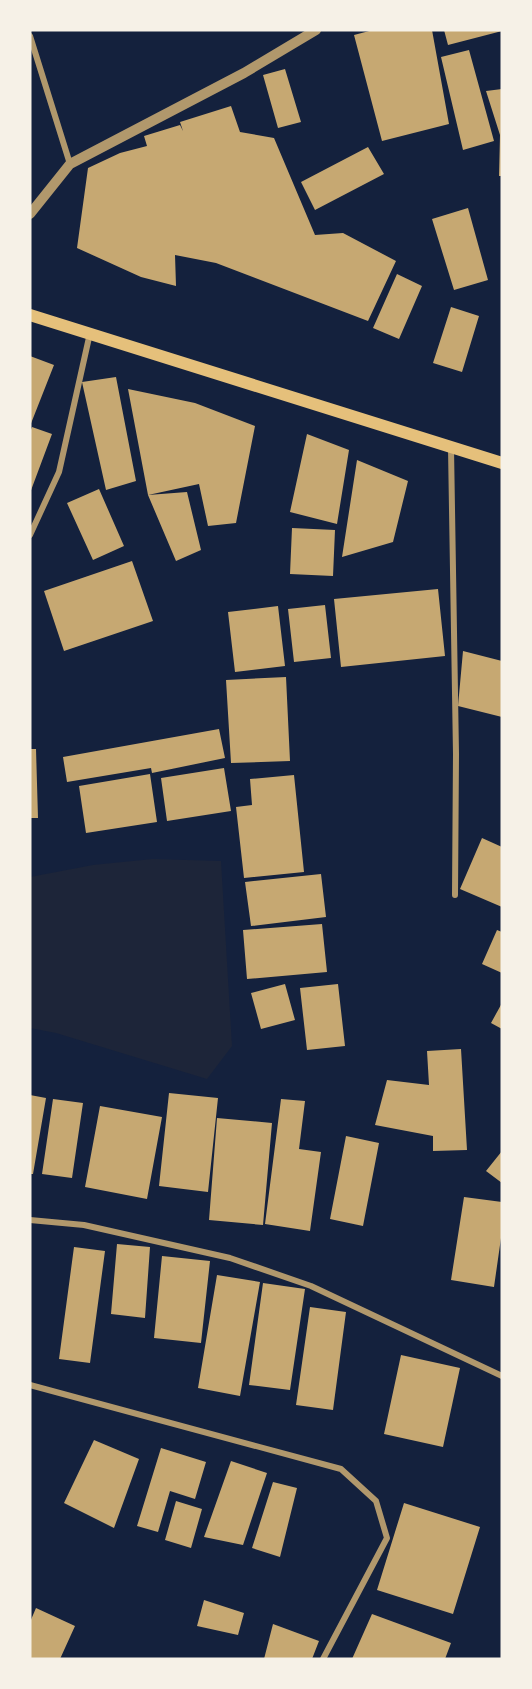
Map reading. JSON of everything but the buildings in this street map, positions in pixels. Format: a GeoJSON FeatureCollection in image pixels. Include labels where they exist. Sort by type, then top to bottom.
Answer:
{"type":"FeatureCollection","features":[{"type":"Feature","properties":{"kind":"main road"},"geometry":{"type":"LineString","coordinates":[[30,315],[502,463]]}},
{"type":"Feature","properties":{"kind":"street"},"geometry":{"type":"LineString","coordinates":[[30,214],[70,164],[244,73],[316,30]]}},
{"type":"Feature","properties":{"kind":"street"},"geometry":{"type":"LineString","coordinates":[[30,36],[70,164]]}},
{"type":"Feature","properties":{"kind":"street"},"geometry":{"type":"LineString","coordinates":[[30,535],[59,472],[90,333]]}},
{"type":"Feature","properties":{"kind":"street"},"geometry":{"type":"LineString","coordinates":[[451,447],[456,754],[455,895]]}},
{"type":"Feature","properties":{"kind":"street"},"geometry":{"type":"LineString","coordinates":[[30,1220],[84,1226],[230,1258],[311,1286],[502,1376]]}},
{"type":"Feature","properties":{"kind":"street"},"geometry":{"type":"LineString","coordinates":[[30,1385],[341,1469],[376,1501],[387,1538],[324,1659]]}},
{"type":"Feature","properties":{"kind":"shaded area"},"geometry":{"type":"Polygon","coordinates":[[[153,859],[221,861],[232,1046],[207,1079],[56,1033],[30,1028],[30,877],[93,865],[153,859]]]}}]}
